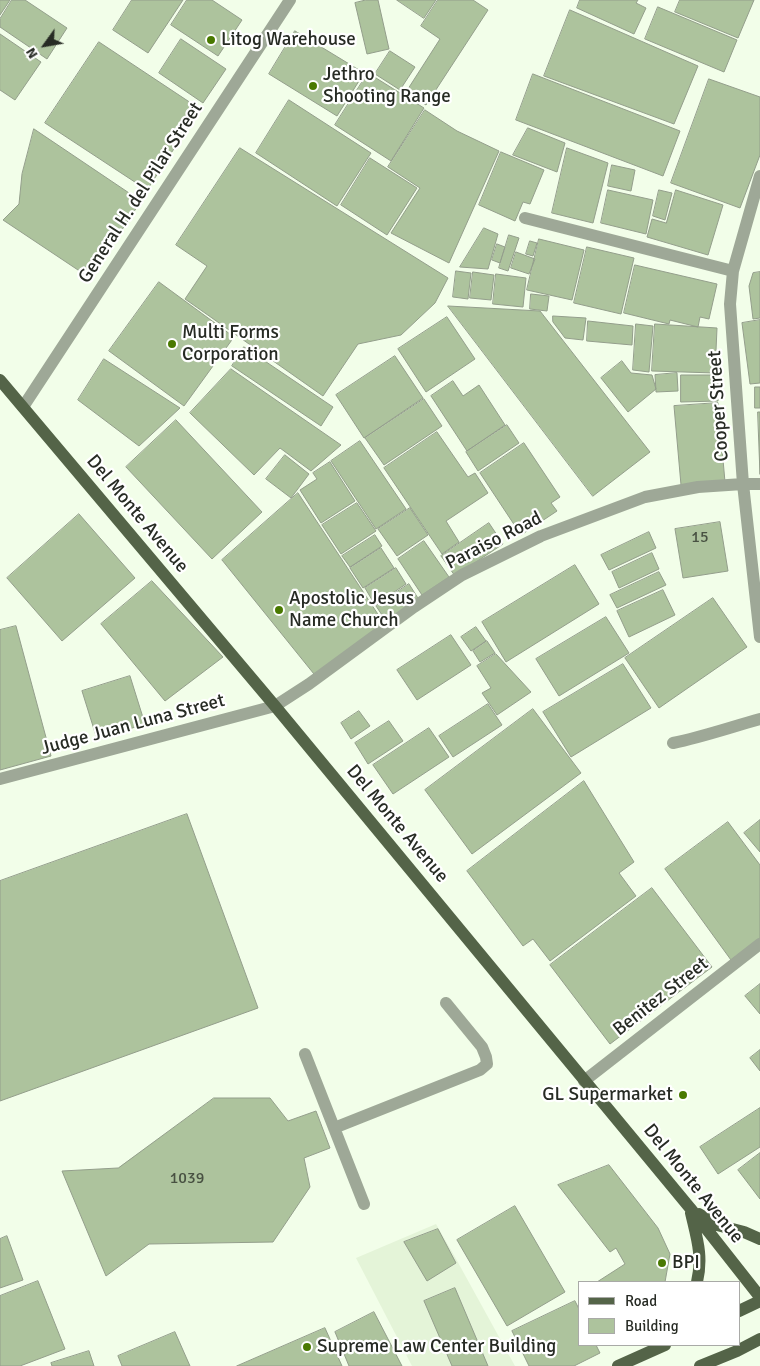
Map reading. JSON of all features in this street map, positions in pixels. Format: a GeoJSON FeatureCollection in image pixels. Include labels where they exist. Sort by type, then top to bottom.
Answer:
{"type":"FeatureCollection","features":[{"type":"Feature","properties":{"kind":"main road","name":"Del Monte Avenue"},"geometry":{"type":"LineString","coordinates":[[0,380],[275,706],[690,1208],[760,1299]]}},
{"type":"Feature","properties":{"kind":"main road"},"geometry":{"type":"LineString","coordinates":[[690,1208],[717,1225],[744,1232],[760,1239]]}},
{"type":"Feature","properties":{"kind":"main road"},"geometry":{"type":"LineString","coordinates":[[690,1208],[700,1249],[697,1281]]}},
{"type":"Feature","properties":{"kind":"main road"},"geometry":{"type":"LineString","coordinates":[[740,1311],[760,1299]]}},
{"type":"Feature","properties":{"kind":"main road"},"geometry":{"type":"LineString","coordinates":[[700,1366],[760,1339]]}},
{"type":"Feature","properties":{"kind":"main road"},"geometry":{"type":"LineString","coordinates":[[618,1366],[661,1346]]}},
{"type":"Feature","properties":{"kind":"street","name":"General H. del Pilar Street"},"geometry":{"type":"LineString","coordinates":[[22,407],[290,0]]}},
{"type":"Feature","properties":{"kind":"street","name":"Cooper Street"},"geometry":{"type":"LineString","coordinates":[[760,176],[733,271],[730,304],[743,484],[760,637]]}},
{"type":"Feature","properties":{"kind":"street"},"geometry":{"type":"LineString","coordinates":[[525,218],[733,271]]}},
{"type":"Feature","properties":{"kind":"street","name":"Paraiso Road"},"geometry":{"type":"LineString","coordinates":[[275,706],[462,575],[541,536],[645,497],[698,487],[760,484]]}},
{"type":"Feature","properties":{"kind":"street","name":"Judge Juan Luna Street"},"geometry":{"type":"LineString","coordinates":[[0,779],[275,706]]}},
{"type":"Feature","properties":{"kind":"street"},"geometry":{"type":"LineString","coordinates":[[673,743],[702,737],[760,719]]}},
{"type":"Feature","properties":{"kind":"street","name":"Benitez Street"},"geometry":{"type":"LineString","coordinates":[[584,1081],[760,944]]}},
{"type":"Feature","properties":{"kind":"street"},"geometry":{"type":"LineString","coordinates":[[334,1128],[480,1070],[487,1064],[482,1048],[446,1003]]}},
{"type":"Feature","properties":{"kind":"street"},"geometry":{"type":"LineString","coordinates":[[305,1054],[364,1204]]}},
{"type":"Feature","properties":{"kind":"shaded area"},"geometry":{"type":"Polygon","coordinates":[[[436,1224],[515,1366],[412,1366],[356,1258],[436,1224]]]}},
{"type":"Feature","properties":{"kind":"building"},"geometry":{"type":"Polygon","coordinates":[[[0,0],[10,0],[0,15],[0,0]]]}},
{"type":"Feature","properties":{"kind":"building"},"geometry":{"type":"Polygon","coordinates":[[[12,0],[25,0],[67,28],[47,59],[0,27],[0,19],[12,0]]]}},
{"type":"Feature","properties":{"kind":"building"},"geometry":{"type":"Polygon","coordinates":[[[132,0],[183,0],[148,53],[113,30],[132,0]]]}},
{"type":"Feature","properties":{"kind":"building","name":"Litog Warehouse"},"geometry":{"type":"Polygon","coordinates":[[[187,0],[212,0],[242,20],[218,56],[171,25],[187,0]]]}},
{"type":"Feature","properties":{"kind":"building"},"geometry":{"type":"Polygon","coordinates":[[[366,0],[378,0],[389,49],[367,54],[355,3],[366,0]]]}},
{"type":"Feature","properties":{"kind":"building"},"geometry":{"type":"Polygon","coordinates":[[[397,0],[436,0],[424,18],[397,0]]]}},
{"type":"Feature","properties":{"kind":"building"},"geometry":{"type":"Polygon","coordinates":[[[438,0],[473,0],[488,10],[426,105],[406,92],[440,39],[421,26],[438,0]]]}},
{"type":"Feature","properties":{"kind":"building"},"geometry":{"type":"Polygon","coordinates":[[[580,0],[638,0],[636,3],[646,8],[634,34],[577,8],[580,0]]]}},
{"type":"Feature","properties":{"kind":"building"},"geometry":{"type":"Polygon","coordinates":[[[680,0],[754,0],[738,38],[675,12],[680,0]]]}},
{"type":"Feature","properties":{"kind":"building"},"geometry":{"type":"Polygon","coordinates":[[[658,7],[737,40],[724,72],[645,39],[658,7]]]}},
{"type":"Feature","properties":{"kind":"building"},"geometry":{"type":"Polygon","coordinates":[[[570,10],[698,66],[674,124],[544,76],[570,10]]]}},
{"type":"Feature","properties":{"kind":"building"},"geometry":{"type":"Polygon","coordinates":[[[295,31],[364,73],[337,116],[269,74],[295,31]]]}},
{"type":"Feature","properties":{"kind":"building"},"geometry":{"type":"Polygon","coordinates":[[[0,34],[41,62],[15,100],[0,90],[0,34]]]}},
{"type":"Feature","properties":{"kind":"building"},"geometry":{"type":"Polygon","coordinates":[[[181,39],[226,69],[203,103],[159,73],[181,39]]]}},
{"type":"Feature","properties":{"kind":"building"},"geometry":{"type":"Polygon","coordinates":[[[99,42],[200,109],[147,190],[45,123],[99,42]]]}},
{"type":"Feature","properties":{"kind":"building"},"geometry":{"type":"Polygon","coordinates":[[[390,51],[415,67],[400,90],[375,74],[390,51]]]}},
{"type":"Feature","properties":{"kind":"building"},"geometry":{"type":"Polygon","coordinates":[[[368,73],[424,108],[391,161],[335,125],[368,73]]]}},
{"type":"Feature","properties":{"kind":"building"},"geometry":{"type":"Polygon","coordinates":[[[533,74],[680,131],[663,176],[516,120],[533,74]]]}},
{"type":"Feature","properties":{"kind":"building"},"geometry":{"type":"Polygon","coordinates":[[[709,79],[760,97],[760,155],[740,208],[671,183],[709,79]]]}},
{"type":"Feature","properties":{"kind":"building"},"geometry":{"type":"Polygon","coordinates":[[[289,100],[371,153],[337,206],[256,153],[289,100]]]}},
{"type":"Feature","properties":{"kind":"building"},"geometry":{"type":"Polygon","coordinates":[[[425,110],[457,131],[499,151],[449,263],[391,233],[420,188],[388,167],[425,110]]]}},
{"type":"Feature","properties":{"kind":"building"},"geometry":{"type":"Polygon","coordinates":[[[528,128],[565,143],[557,172],[513,155],[528,128]]]}},
{"type":"Feature","properties":{"kind":"building"},"geometry":{"type":"Polygon","coordinates":[[[34,129],[141,201],[90,278],[3,220],[19,204],[22,174],[34,129]]]}},
{"type":"Feature","properties":{"kind":"building"},"geometry":{"type":"Polygon","coordinates":[[[240,148],[448,278],[435,303],[401,335],[358,344],[323,396],[185,299],[207,266],[176,245],[240,148]]]}},
{"type":"Feature","properties":{"kind":"building"},"geometry":{"type":"Polygon","coordinates":[[[567,148],[608,163],[593,223],[552,213],[567,148]]]}},
{"type":"Feature","properties":{"kind":"building"},"geometry":{"type":"Polygon","coordinates":[[[501,152],[544,170],[530,204],[523,202],[515,221],[479,205],[501,152]]]}},
{"type":"Feature","properties":{"kind":"building"},"geometry":{"type":"Polygon","coordinates":[[[370,158],[417,188],[387,235],[341,205],[370,158]]]}},
{"type":"Feature","properties":{"kind":"building"},"geometry":{"type":"Polygon","coordinates":[[[612,165],[635,170],[631,191],[608,186],[612,165]]]}},
{"type":"Feature","properties":{"kind":"building"},"geometry":{"type":"Polygon","coordinates":[[[608,190],[653,200],[646,234],[601,223],[608,190]]]}},
{"type":"Feature","properties":{"kind":"building"},"geometry":{"type":"Polygon","coordinates":[[[659,190],[672,193],[665,220],[653,216],[659,190]]]}},
{"type":"Feature","properties":{"kind":"building"},"geometry":{"type":"Polygon","coordinates":[[[676,190],[723,205],[708,255],[647,237],[652,219],[666,223],[676,190]]]}},
{"type":"Feature","properties":{"kind":"building"},"geometry":{"type":"Polygon","coordinates":[[[484,228],[498,234],[488,269],[460,267],[484,228]]]}},
{"type":"Feature","properties":{"kind":"building"},"geometry":{"type":"Polygon","coordinates":[[[509,235],[519,238],[508,271],[499,268],[509,235]]]}},
{"type":"Feature","properties":{"kind":"building"},"geometry":{"type":"Polygon","coordinates":[[[539,239],[584,250],[572,300],[527,290],[539,239]]]}},
{"type":"Feature","properties":{"kind":"building"},"geometry":{"type":"Polygon","coordinates":[[[530,241],[537,243],[533,256],[526,254],[530,241]]]}},
{"type":"Feature","properties":{"kind":"building"},"geometry":{"type":"Polygon","coordinates":[[[497,244],[505,247],[500,263],[492,260],[497,244]]]}},
{"type":"Feature","properties":{"kind":"building"},"geometry":{"type":"Polygon","coordinates":[[[587,247],[634,258],[621,314],[574,303],[587,247]]]}},
{"type":"Feature","properties":{"kind":"building"},"geometry":{"type":"Polygon","coordinates":[[[516,252],[535,259],[529,274],[511,268],[516,252]]]}},
{"type":"Feature","properties":{"kind":"building"},"geometry":{"type":"Polygon","coordinates":[[[635,265],[717,284],[709,319],[700,317],[698,327],[670,320],[669,324],[624,313],[635,265]]]}},
{"type":"Feature","properties":{"kind":"building"},"geometry":{"type":"Polygon","coordinates":[[[456,271],[471,273],[468,299],[453,297],[456,271]]]}},
{"type":"Feature","properties":{"kind":"building"},"geometry":{"type":"Polygon","coordinates":[[[473,272],[494,275],[491,300],[470,298],[473,272]]]}},
{"type":"Feature","properties":{"kind":"building"},"geometry":{"type":"Polygon","coordinates":[[[760,272],[760,318],[753,319],[749,286],[753,273],[760,272]]]}},
{"type":"Feature","properties":{"kind":"building"},"geometry":{"type":"Polygon","coordinates":[[[496,274],[526,278],[523,307],[493,304],[496,274]]]}},
{"type":"Feature","properties":{"kind":"building","name":"Multi Forms Corporation"},"geometry":{"type":"Polygon","coordinates":[[[159,282],[234,337],[184,406],[109,351],[159,282]]]}},
{"type":"Feature","properties":{"kind":"building"},"geometry":{"type":"Polygon","coordinates":[[[531,294],[549,296],[547,311],[530,309],[531,294]]]}},
{"type":"Feature","properties":{"kind":"building"},"geometry":{"type":"Polygon","coordinates":[[[448,306],[540,311],[650,452],[593,496],[448,306]]]}},
{"type":"Feature","properties":{"kind":"building"},"geometry":{"type":"Polygon","coordinates":[[[553,316],[586,318],[583,340],[565,338],[553,322],[553,316]]]}},
{"type":"Feature","properties":{"kind":"building"},"geometry":{"type":"Polygon","coordinates":[[[447,317],[475,359],[426,392],[398,349],[447,317]]]}},
{"type":"Feature","properties":{"kind":"building"},"geometry":{"type":"Polygon","coordinates":[[[760,320],[760,383],[750,384],[742,323],[760,320]]]}},
{"type":"Feature","properties":{"kind":"building"},"geometry":{"type":"Polygon","coordinates":[[[588,321],[633,326],[632,345],[587,341],[588,321]]]}},
{"type":"Feature","properties":{"kind":"building"},"geometry":{"type":"Polygon","coordinates":[[[636,324],[653,326],[649,372],[633,370],[636,324]]]}},
{"type":"Feature","properties":{"kind":"building"},"geometry":{"type":"Polygon","coordinates":[[[655,324],[717,328],[715,373],[652,371],[655,324]]]}},
{"type":"Feature","properties":{"kind":"building"},"geometry":{"type":"Polygon","coordinates":[[[244,347],[333,407],[321,426],[232,366],[244,347]]]}},
{"type":"Feature","properties":{"kind":"building"},"geometry":{"type":"Polygon","coordinates":[[[395,356],[423,398],[364,438],[336,395],[395,356]]]}},
{"type":"Feature","properties":{"kind":"building"},"geometry":{"type":"Polygon","coordinates":[[[104,359],[180,408],[139,446],[78,400],[104,359]]]}},
{"type":"Feature","properties":{"kind":"building"},"geometry":{"type":"Polygon","coordinates":[[[622,361],[631,373],[652,375],[656,389],[628,412],[601,378],[622,361]]]}},
{"type":"Feature","properties":{"kind":"building"},"geometry":{"type":"Polygon","coordinates":[[[231,369],[341,445],[311,471],[280,448],[254,475],[190,413],[231,369]]]}},
{"type":"Feature","properties":{"kind":"building"},"geometry":{"type":"Polygon","coordinates":[[[677,373],[678,391],[656,392],[655,375],[677,373]]]}},
{"type":"Feature","properties":{"kind":"building"},"geometry":{"type":"Polygon","coordinates":[[[681,375],[718,375],[718,401],[681,402],[681,375]]]}},
{"type":"Feature","properties":{"kind":"building"},"geometry":{"type":"Polygon","coordinates":[[[453,381],[463,396],[479,385],[505,425],[467,451],[431,396],[453,381]]]}},
{"type":"Feature","properties":{"kind":"building"},"geometry":{"type":"Polygon","coordinates":[[[755,387],[760,387],[760,408],[755,408],[755,387]]]}},
{"type":"Feature","properties":{"kind":"building"},"geometry":{"type":"Polygon","coordinates":[[[424,399],[442,426],[384,465],[365,438],[424,399]]]}},
{"type":"Feature","properties":{"kind":"building"},"geometry":{"type":"Polygon","coordinates":[[[718,403],[725,482],[681,485],[674,406],[718,403]]]}},
{"type":"Feature","properties":{"kind":"building"},"geometry":{"type":"Polygon","coordinates":[[[758,412],[760,412],[760,474],[758,412]]]}},
{"type":"Feature","properties":{"kind":"building"},"geometry":{"type":"Polygon","coordinates":[[[176,420],[262,512],[212,559],[126,467],[176,420]]]}},
{"type":"Feature","properties":{"kind":"building"},"geometry":{"type":"Polygon","coordinates":[[[507,425],[519,443],[478,471],[466,452],[507,425]]]}},
{"type":"Feature","properties":{"kind":"building"},"geometry":{"type":"Polygon","coordinates":[[[437,432],[468,477],[475,473],[488,493],[446,521],[459,542],[442,554],[384,468],[437,432]]]}},
{"type":"Feature","properties":{"kind":"building"},"geometry":{"type":"Polygon","coordinates":[[[360,441],[406,509],[376,529],[331,461],[360,441]]]}},
{"type":"Feature","properties":{"kind":"building"},"geometry":{"type":"Polygon","coordinates":[[[524,443],[560,497],[551,503],[557,511],[521,535],[480,473],[524,443]]]}},
{"type":"Feature","properties":{"kind":"building"},"geometry":{"type":"Polygon","coordinates":[[[285,455],[309,474],[291,498],[266,479],[285,455]]]}},
{"type":"Feature","properties":{"kind":"building"},"geometry":{"type":"Polygon","coordinates":[[[330,462],[355,501],[321,523],[300,490],[317,479],[313,473],[330,462]]]}},
{"type":"Feature","properties":{"kind":"building"},"geometry":{"type":"Polygon","coordinates":[[[298,493],[389,631],[318,679],[222,560],[298,493]]]}},
{"type":"Feature","properties":{"kind":"building"},"geometry":{"type":"Polygon","coordinates":[[[357,503],[376,531],[341,554],[322,525],[357,503]]]}},
{"type":"Feature","properties":{"kind":"building"},"geometry":{"type":"Polygon","coordinates":[[[410,508],[428,535],[397,556],[378,529],[410,508]]]}},
{"type":"Feature","properties":{"kind":"building"},"geometry":{"type":"Polygon","coordinates":[[[79,514],[135,578],[62,641],[7,578],[79,514]]]}},
{"type":"Feature","properties":{"kind":"building"},"geometry":{"type":"Polygon","coordinates":[[[720,522],[728,571],[683,578],[675,529],[720,522]]]}},
{"type":"Feature","properties":{"kind":"building"},"geometry":{"type":"Polygon","coordinates":[[[489,523],[503,544],[455,576],[441,556],[489,523]]]}},
{"type":"Feature","properties":{"kind":"building"},"geometry":{"type":"Polygon","coordinates":[[[649,532],[656,548],[609,570],[601,555],[649,532]]]}},
{"type":"Feature","properties":{"kind":"building"},"geometry":{"type":"Polygon","coordinates":[[[375,535],[382,546],[350,567],[342,556],[375,535]]]}},
{"type":"Feature","properties":{"kind":"building"},"geometry":{"type":"Polygon","coordinates":[[[424,541],[449,577],[422,595],[398,559],[424,541]]]}},
{"type":"Feature","properties":{"kind":"building"},"geometry":{"type":"Polygon","coordinates":[[[381,548],[394,568],[363,588],[350,568],[381,548]]]}},
{"type":"Feature","properties":{"kind":"building"},"geometry":{"type":"Polygon","coordinates":[[[652,553],[659,569],[619,588],[612,572],[652,553]]]}},
{"type":"Feature","properties":{"kind":"building"},"geometry":{"type":"Polygon","coordinates":[[[575,565],[599,604],[506,662],[482,622],[575,565]]]}},
{"type":"Feature","properties":{"kind":"building"},"geometry":{"type":"Polygon","coordinates":[[[396,568],[406,584],[375,605],[365,588],[396,568]]]}},
{"type":"Feature","properties":{"kind":"building"},"geometry":{"type":"Polygon","coordinates":[[[659,572],[666,585],[617,608],[610,595],[659,572]]]}},
{"type":"Feature","properties":{"kind":"building"},"geometry":{"type":"Polygon","coordinates":[[[152,581],[223,657],[165,701],[101,624],[152,581]]]}},
{"type":"Feature","properties":{"kind":"building"},"geometry":{"type":"Polygon","coordinates":[[[409,584],[423,606],[390,627],[376,606],[409,584]]]}},
{"type":"Feature","properties":{"kind":"building"},"geometry":{"type":"Polygon","coordinates":[[[663,590],[675,615],[629,637],[617,611],[663,590]]]}},
{"type":"Feature","properties":{"kind":"building"},"geometry":{"type":"Polygon","coordinates":[[[713,598],[747,647],[659,708],[625,658],[713,598]]]}},
{"type":"Feature","properties":{"kind":"building"},"geometry":{"type":"Polygon","coordinates":[[[606,617],[629,653],[559,696],[536,659],[606,617]]]}},
{"type":"Feature","properties":{"kind":"building"},"geometry":{"type":"Polygon","coordinates":[[[16,626],[51,756],[0,770],[0,630],[16,626]]]}},
{"type":"Feature","properties":{"kind":"building"},"geometry":{"type":"Polygon","coordinates":[[[476,627],[486,641],[471,651],[461,637],[476,627]]]}},
{"type":"Feature","properties":{"kind":"building"},"geometry":{"type":"Polygon","coordinates":[[[451,635],[471,665],[417,700],[397,670],[451,635]]]}},
{"type":"Feature","properties":{"kind":"building"},"geometry":{"type":"Polygon","coordinates":[[[487,641],[495,653],[480,662],[473,651],[487,641]]]}},
{"type":"Feature","properties":{"kind":"building"},"geometry":{"type":"Polygon","coordinates":[[[496,654],[531,692],[497,715],[482,693],[491,688],[477,666],[496,654]]]}},
{"type":"Feature","properties":{"kind":"building"},"geometry":{"type":"Polygon","coordinates":[[[623,664],[651,708],[571,757],[543,712],[623,664]]]}},
{"type":"Feature","properties":{"kind":"building"},"geometry":{"type":"Polygon","coordinates":[[[130,676],[145,724],[97,739],[82,691],[130,676]]]}},
{"type":"Feature","properties":{"kind":"building"},"geometry":{"type":"Polygon","coordinates":[[[488,704],[502,725],[453,757],[439,736],[488,704]]]}},
{"type":"Feature","properties":{"kind":"building"},"geometry":{"type":"Polygon","coordinates":[[[533,709],[581,773],[472,854],[425,790],[533,709]]]}},
{"type":"Feature","properties":{"kind":"building"},"geometry":{"type":"Polygon","coordinates":[[[359,711],[370,726],[351,739],[341,723],[359,711]]]}},
{"type":"Feature","properties":{"kind":"building"},"geometry":{"type":"Polygon","coordinates":[[[389,721],[403,741],[368,764],[355,743],[389,721]]]}},
{"type":"Feature","properties":{"kind":"building"},"geometry":{"type":"Polygon","coordinates":[[[429,728],[449,757],[393,794],[373,765],[429,728]]]}},
{"type":"Feature","properties":{"kind":"building"},"geometry":{"type":"Polygon","coordinates":[[[584,781],[634,862],[619,873],[636,896],[550,961],[533,939],[523,946],[467,871],[584,781]]]}},
{"type":"Feature","properties":{"kind":"building"},"geometry":{"type":"Polygon","coordinates":[[[187,814],[258,1008],[0,1101],[0,881],[187,814]]]}},
{"type":"Feature","properties":{"kind":"building"},"geometry":{"type":"Polygon","coordinates":[[[760,820],[760,852],[744,833],[760,820]]]}},
{"type":"Feature","properties":{"kind":"building"},"geometry":{"type":"Polygon","coordinates":[[[728,822],[760,865],[760,938],[731,960],[665,869],[728,822]]]}},
{"type":"Feature","properties":{"kind":"building"},"geometry":{"type":"Polygon","coordinates":[[[652,888],[712,967],[610,1044],[550,965],[652,888]]]}},
{"type":"Feature","properties":{"kind":"building"},"geometry":{"type":"Polygon","coordinates":[[[760,984],[760,1014],[745,996],[760,984]]]}},
{"type":"Feature","properties":{"kind":"building"},"geometry":{"type":"Polygon","coordinates":[[[760,1050],[760,1071],[750,1058],[760,1050]]]}},
{"type":"Feature","properties":{"kind":"building"},"geometry":{"type":"Polygon","coordinates":[[[214,1098],[270,1098],[288,1121],[316,1111],[330,1148],[304,1158],[310,1187],[273,1242],[149,1244],[106,1276],[62,1171],[118,1168],[214,1098]]]}},
{"type":"Feature","properties":{"kind":"building"},"geometry":{"type":"Polygon","coordinates":[[[760,1108],[760,1147],[718,1174],[700,1147],[760,1108]]]}},
{"type":"Feature","properties":{"kind":"building"},"geometry":{"type":"Polygon","coordinates":[[[760,1153],[760,1199],[738,1170],[760,1153]]]}},
{"type":"Feature","properties":{"kind":"building"},"geometry":{"type":"Polygon","coordinates":[[[609,1165],[658,1228],[670,1254],[665,1281],[599,1281],[625,1264],[616,1248],[610,1252],[558,1185],[609,1165]]]}},
{"type":"Feature","properties":{"kind":"building"},"geometry":{"type":"Polygon","coordinates":[[[515,1206],[565,1292],[507,1326],[457,1240],[515,1206]]]}},
{"type":"Feature","properties":{"kind":"building"},"geometry":{"type":"Polygon","coordinates":[[[438,1229],[456,1263],[427,1281],[404,1242],[438,1229]]]}},
{"type":"Feature","properties":{"kind":"building"},"geometry":{"type":"Polygon","coordinates":[[[7,1236],[23,1280],[0,1288],[0,1239],[7,1236]]]}},
{"type":"Feature","properties":{"kind":"building"},"geometry":{"type":"Polygon","coordinates":[[[38,1281],[65,1349],[20,1366],[0,1366],[0,1296],[38,1281]]]}},
{"type":"Feature","properties":{"kind":"building"},"geometry":{"type":"Polygon","coordinates":[[[455,1288],[488,1366],[452,1366],[424,1301],[455,1288]]]}},
{"type":"Feature","properties":{"kind":"building"},"geometry":{"type":"Polygon","coordinates":[[[575,1301],[578,1307],[578,1346],[596,1346],[600,1353],[574,1366],[529,1366],[512,1331],[575,1301]]]}},
{"type":"Feature","properties":{"kind":"building"},"geometry":{"type":"Polygon","coordinates":[[[374,1312],[402,1366],[349,1366],[335,1332],[374,1312]]]}},
{"type":"Feature","properties":{"kind":"building","name":"Supreme Law Center Building"},"geometry":{"type":"Polygon","coordinates":[[[325,1328],[342,1366],[237,1366],[325,1328]]]}},
{"type":"Feature","properties":{"kind":"building"},"geometry":{"type":"Polygon","coordinates":[[[175,1332],[190,1366],[122,1366],[118,1356],[175,1332]]]}},
{"type":"Feature","properties":{"kind":"building"},"geometry":{"type":"Polygon","coordinates":[[[89,1351],[94,1366],[52,1366],[51,1363],[89,1351]]]}},
{"type":"Feature","properties":{"kind":"place","name":"Litog Warehouse"},"geometry":{"type":"Point","coordinates":[211,40]}},
{"type":"Feature","properties":{"kind":"place","name":"Jethro Shooting Range"},"geometry":{"type":"Point","coordinates":[313,86]}},
{"type":"Feature","properties":{"kind":"place","name":"Multi Forms Corporation"},"geometry":{"type":"Point","coordinates":[172,344]}},
{"type":"Feature","properties":{"kind":"place","name":"Apostolic Jesus Name Church"},"geometry":{"type":"Point","coordinates":[279,610]}},
{"type":"Feature","properties":{"kind":"place","name":"GL Supermarket"},"geometry":{"type":"Point","coordinates":[683,1095]}},
{"type":"Feature","properties":{"kind":"place","name":"BPI"},"geometry":{"type":"Point","coordinates":[662,1263]}},
{"type":"Feature","properties":{"kind":"place","name":"Supreme Law Center Building"},"geometry":{"type":"Point","coordinates":[307,1347]}}]}
